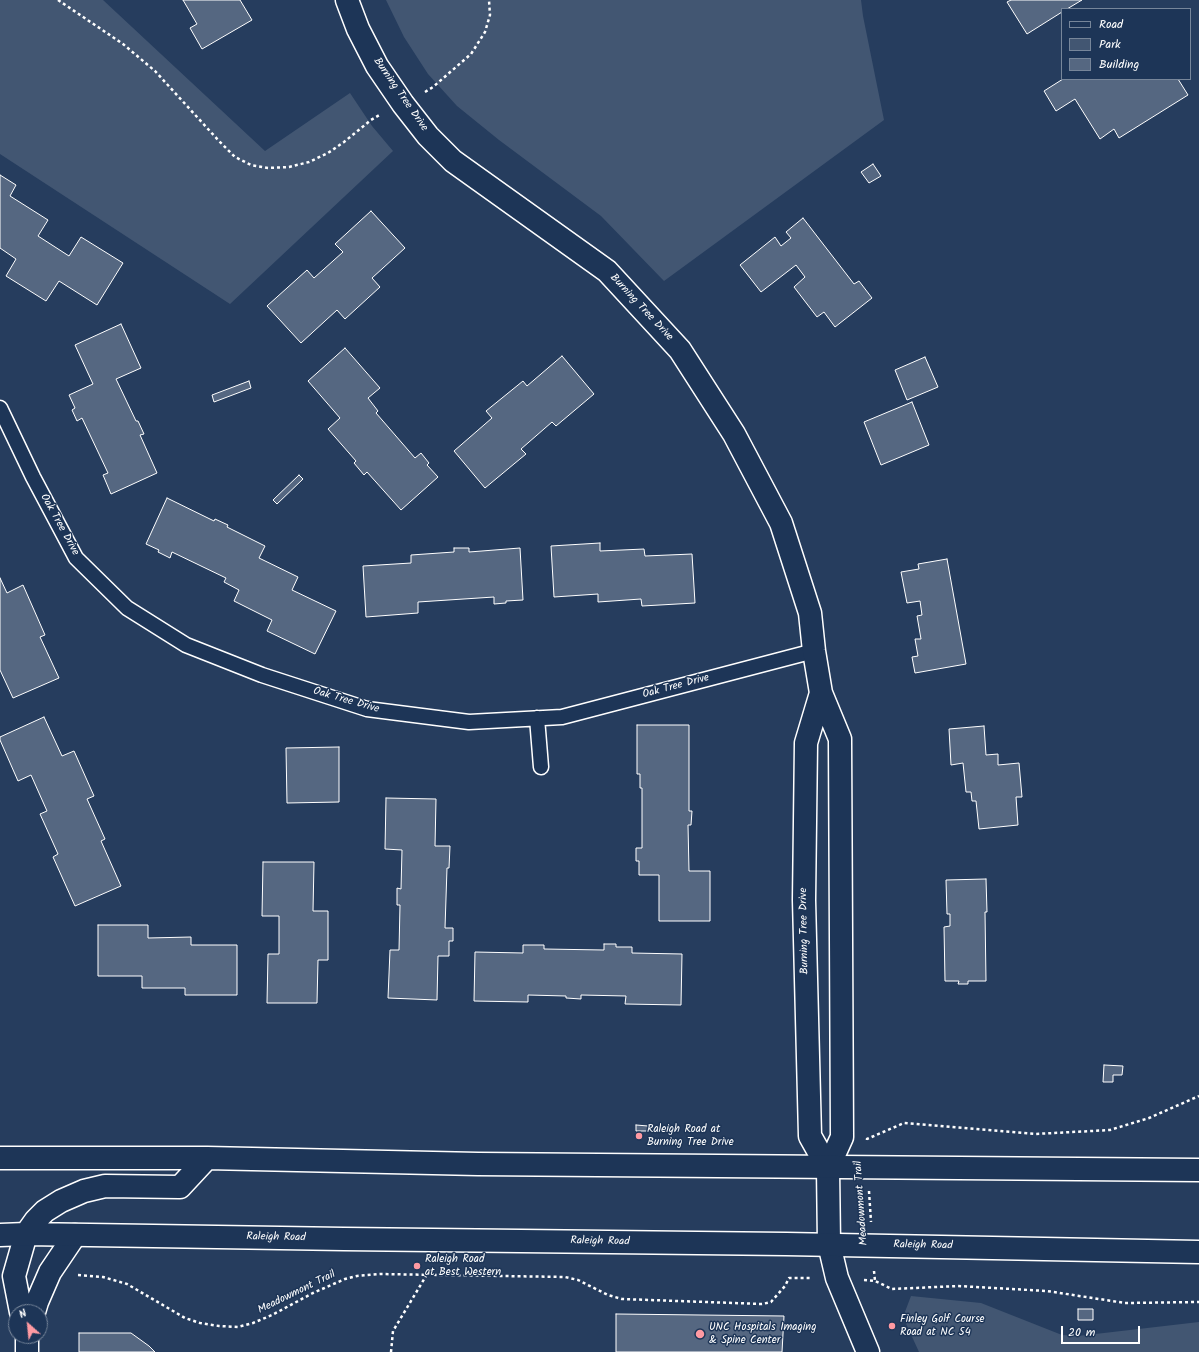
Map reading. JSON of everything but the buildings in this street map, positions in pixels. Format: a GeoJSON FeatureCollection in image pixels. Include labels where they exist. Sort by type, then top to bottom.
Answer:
{"type":"FeatureCollection","features":[{"type":"Feature","properties":{"kind":"main road","name":"Burning Tree Drive"},"geometry":{"type":"LineString","coordinates":[[347,0],[358,29],[377,66],[403,104],[428,136],[453,161],[606,271],[680,350],[734,434],[781,523],[810,613],[814,651],[821,693],[840,739],[842,1137],[828,1168],[829,1244],[837,1278],[868,1352]]}},
{"type":"Feature","properties":{"kind":"main road","name":"Burning Tree Drive"},"geometry":{"type":"LineString","coordinates":[[821,693],[806,743],[804,900],[810,1136],[828,1168]]}},
{"type":"Feature","properties":{"kind":"main road"},"geometry":{"type":"LineString","coordinates":[[0,1158],[207,1158],[828,1168],[1199,1170]]}},
{"type":"Feature","properties":{"kind":"main road"},"geometry":{"type":"LineString","coordinates":[[19,1304],[14,1276],[26,1234],[45,1211],[61,1200],[79,1193],[106,1186],[180,1187],[207,1158]]}},
{"type":"Feature","properties":{"kind":"main road","name":"Raleigh Road"},"geometry":{"type":"LineString","coordinates":[[0,1235],[26,1234],[829,1244],[1199,1252]]}},
{"type":"Feature","properties":{"kind":"main road"},"geometry":{"type":"LineString","coordinates":[[36,1304],[50,1272],[75,1235]]}},
{"type":"Feature","properties":{"kind":"lane","name":"Oak Tree Drive"},"geometry":{"type":"LineString","coordinates":[[0,408],[33,477],[76,558],[127,608],[186,645],[262,675],[367,709],[469,722],[562,716],[814,651]]}},
{"type":"Feature","properties":{"kind":"lane"},"geometry":{"type":"LineString","coordinates":[[537,718],[541,767]]}},
{"type":"Feature","properties":{"kind":"path"},"geometry":{"type":"LineString","coordinates":[[58,0],[123,44],[155,72],[235,157],[251,165],[268,168],[289,167],[309,162],[328,153],[371,120],[386,112]]}},
{"type":"Feature","properties":{"kind":"path"},"geometry":{"type":"LineString","coordinates":[[421,95],[433,87],[471,54],[485,32],[490,15],[489,0]]}},
{"type":"Feature","properties":{"kind":"path","name":"Meadowmont Trail"},"geometry":{"type":"LineString","coordinates":[[1199,1096],[1149,1118],[1110,1130],[1034,1134],[904,1124],[867,1139],[875,1281],[892,1289],[958,1286],[1047,1291],[1125,1303],[1199,1302]]}},
{"type":"Feature","properties":{"kind":"path","name":"Meadowmont Trail"},"geometry":{"type":"LineString","coordinates":[[77,1275],[103,1277],[128,1284],[185,1318],[200,1323],[238,1327],[253,1323],[272,1315],[313,1293],[345,1279],[357,1276],[380,1274],[426,1276],[565,1277],[578,1280],[608,1295],[622,1299],[762,1304],[771,1302],[785,1286],[789,1278]]}},
{"type":"Feature","properties":{"kind":"path"},"geometry":{"type":"LineString","coordinates":[[391,1352],[393,1331],[426,1276]]}},
{"type":"Feature","properties":{"kind":"green space"},"geometry":{"type":"Polygon","coordinates":[[[0,0],[103,0],[265,151],[350,93],[372,126],[393,151],[230,304],[0,154],[0,0]]]}},
{"type":"Feature","properties":{"kind":"green space"},"geometry":{"type":"Polygon","coordinates":[[[386,0],[861,0],[884,120],[664,281],[601,216],[499,140],[457,106],[428,74],[404,37],[386,0]]]}},
{"type":"Feature","properties":{"kind":"green space"},"geometry":{"type":"Polygon","coordinates":[[[911,1296],[981,1303],[1062,1335],[1078,1336],[1199,1322],[1199,1352],[919,1352],[903,1317],[911,1296]]]}},
{"type":"Feature","properties":{"kind":"place","name":"Raleigh Road at Burning Tree Drive"},"geometry":{"type":"Point","coordinates":[639,1136]}},
{"type":"Feature","properties":{"kind":"place","name":"Raleigh Road at Best Western"},"geometry":{"type":"Point","coordinates":[417,1266]}},
{"type":"Feature","properties":{"kind":"place","name":"Finley Golf Course Road at NC 54"},"geometry":{"type":"Point","coordinates":[892,1326]}},
{"type":"Feature","properties":{"kind":"place","name":"UNC Hospitals Imaging & Spine Center"},"geometry":{"type":"Point","coordinates":[700,1334]}}]}
